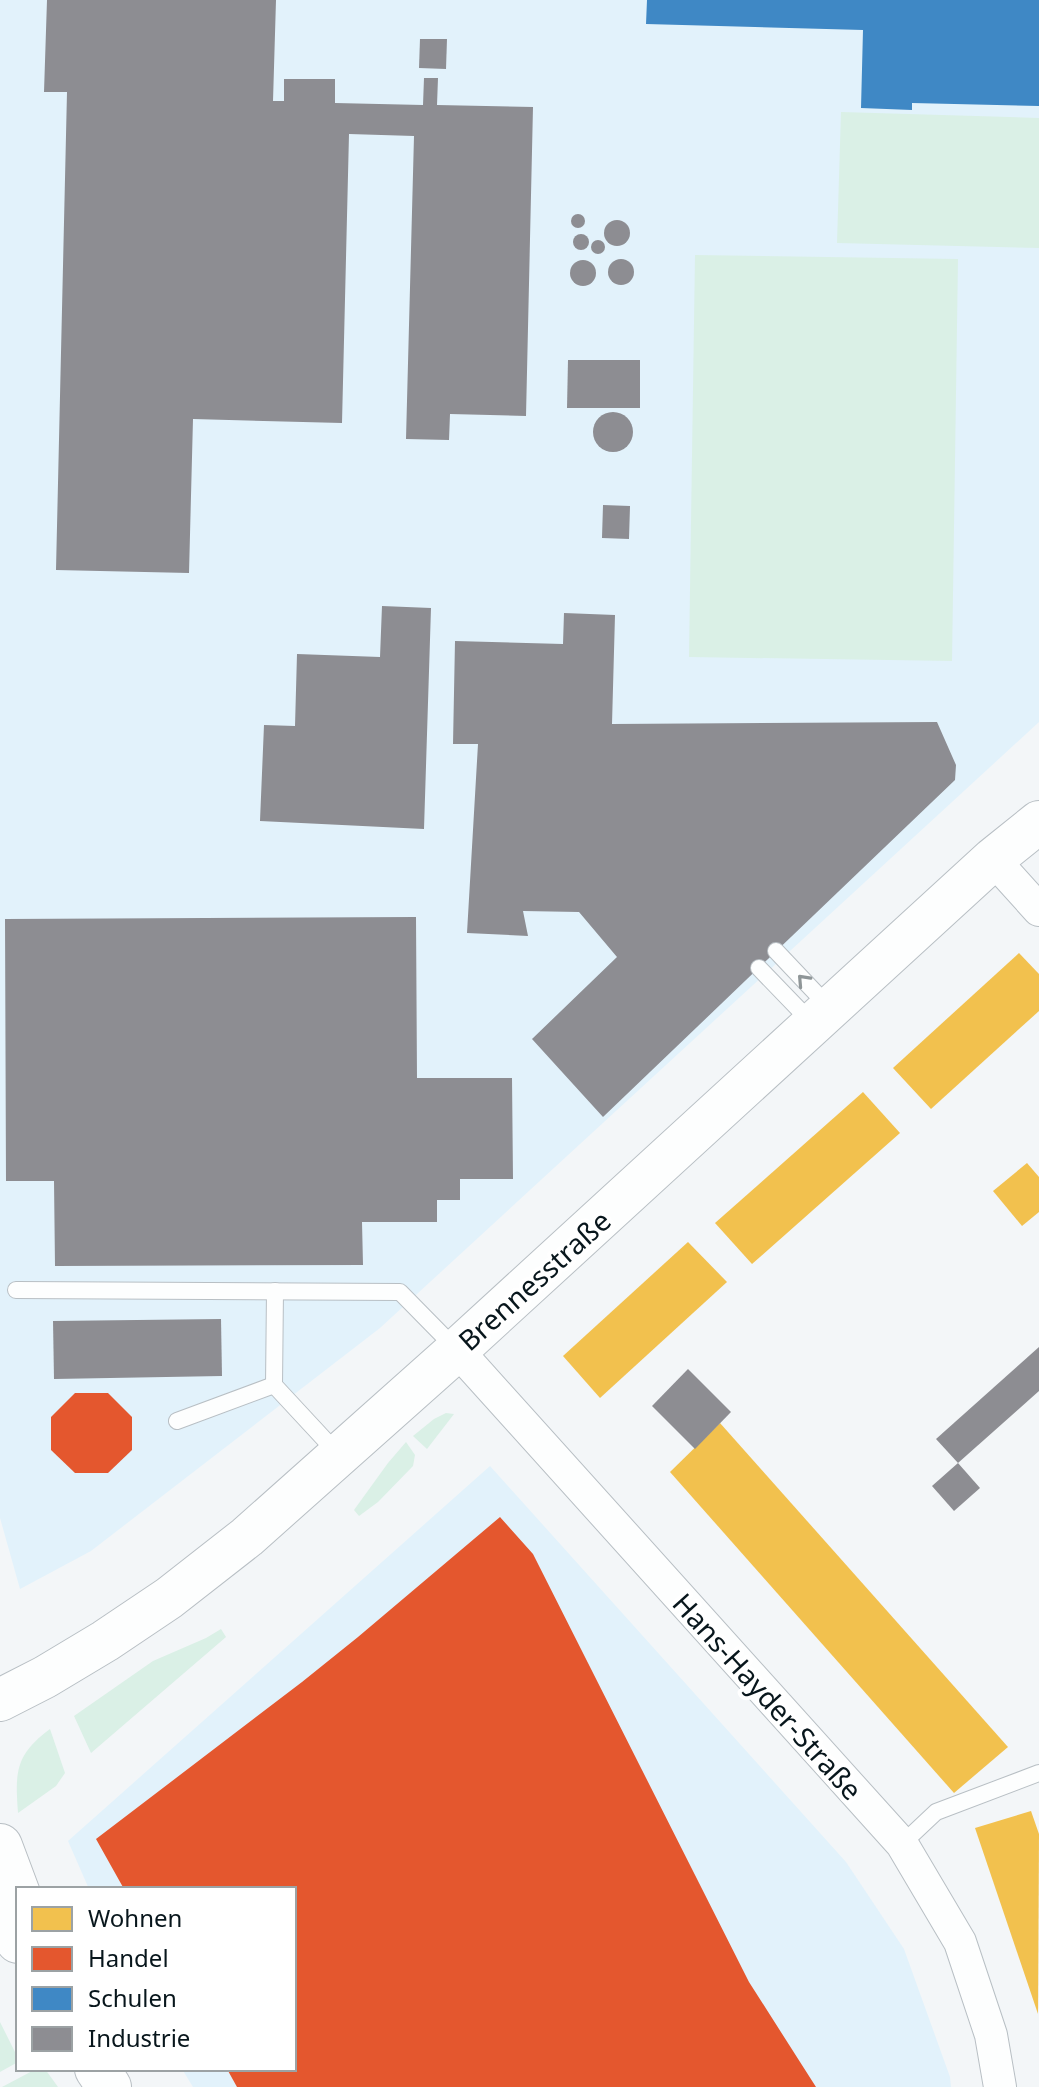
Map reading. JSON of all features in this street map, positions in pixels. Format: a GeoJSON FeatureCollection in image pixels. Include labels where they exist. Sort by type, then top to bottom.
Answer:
{"type":"FeatureCollection","features":[{"type":"Feature","properties":{"kind":"main road"},"geometry":{"type":"LineString","coordinates":[[0,1846],[16,1889]]}},
{"type":"Feature","properties":{"kind":"main road"},"geometry":{"type":"LineString","coordinates":[[0,1911],[16,1938]]}},
{"type":"Feature","properties":{"kind":"street","name":"Brennesstraße"},"geometry":{"type":"LineString","coordinates":[[0,1700],[64,1666],[169,1598],[247,1537],[457,1350],[993,859],[1039,822]]}},
{"type":"Feature","properties":{"kind":"street"},"geometry":{"type":"LineString","coordinates":[[993,859],[1039,910]]}},
{"type":"Feature","properties":{"kind":"street","name":"Hans-Hayder-Straße"},"geometry":{"type":"LineString","coordinates":[[457,1350],[902,1844],[960,1942],[991,2035],[1000,2087]]}},
{"type":"Feature","properties":{"kind":"lane"},"geometry":{"type":"LineString","coordinates":[[776,951],[821,1016]]}},
{"type":"Feature","properties":{"kind":"lane"},"geometry":{"type":"LineString","coordinates":[[759,968],[821,1016]]}},
{"type":"Feature","properties":{"kind":"lane"},"geometry":{"type":"LineString","coordinates":[[16,1290],[400,1292],[457,1350]]}},
{"type":"Feature","properties":{"kind":"lane"},"geometry":{"type":"LineString","coordinates":[[275,1291],[274,1385],[339,1455]]}},
{"type":"Feature","properties":{"kind":"lane"},"geometry":{"type":"LineString","coordinates":[[177,1421],[274,1385]]}},
{"type":"Feature","properties":{"kind":"lane"},"geometry":{"type":"LineString","coordinates":[[902,1844],[936,1812],[1039,1773]]}},
{"type":"Feature","properties":{"kind":"shaded area"},"geometry":{"type":"Polygon","coordinates":[[[0,0],[1039,0],[1039,722],[380,1328],[91,1551],[20,1589],[0,1518],[0,0]]]}},
{"type":"Feature","properties":{"kind":"shaded area"},"geometry":{"type":"Polygon","coordinates":[[[490,1466],[846,1862],[904,1949],[951,2087],[193,2087],[183,2071],[296,2071],[296,1887],[88,1887],[68,1841],[490,1466]]]}},
{"type":"Feature","properties":{"kind":"green space"},"geometry":{"type":"Polygon","coordinates":[[[841,112],[1039,118],[1039,248],[837,243],[841,112]]]}},
{"type":"Feature","properties":{"kind":"green space"},"geometry":{"type":"Polygon","coordinates":[[[695,255],[958,259],[952,661],[689,657],[695,255]]]}},
{"type":"Feature","properties":{"kind":"green space"},"geometry":{"type":"Polygon","coordinates":[[[446,1413],[454,1414],[427,1449],[413,1436],[446,1413]]]}},
{"type":"Feature","properties":{"kind":"green space"},"geometry":{"type":"Polygon","coordinates":[[[406,1442],[415,1455],[413,1466],[378,1502],[359,1516],[354,1510],[406,1442]]]}},
{"type":"Feature","properties":{"kind":"green space"},"geometry":{"type":"Polygon","coordinates":[[[221,1629],[226,1637],[91,1753],[74,1716],[153,1661],[221,1629]]]}},
{"type":"Feature","properties":{"kind":"green space"},"geometry":{"type":"Polygon","coordinates":[[[50,1729],[65,1773],[56,1786],[18,1813],[20,1765],[30,1747],[50,1729]]]}},
{"type":"Feature","properties":{"kind":"green space"},"geometry":{"type":"Polygon","coordinates":[[[0,2022],[16,2054],[16,2063],[0,2072],[0,2022]]]}},
{"type":"Feature","properties":{"kind":"green space"},"geometry":{"type":"Polygon","coordinates":[[[32,2071],[46,2071],[58,2087],[2,2087],[32,2071]]]}},
{"type":"Feature","properties":{"kind":"building: Wohnen"},"geometry":{"type":"Polygon","coordinates":[[[1019,953],[1039,974],[1039,1011],[931,1109],[893,1068],[1019,953]]]}},
{"type":"Feature","properties":{"kind":"building: Wohnen"},"geometry":{"type":"Polygon","coordinates":[[[863,1092],[900,1133],[752,1264],[715,1223],[863,1092]]]}},
{"type":"Feature","properties":{"kind":"building: Wohnen"},"geometry":{"type":"Polygon","coordinates":[[[1027,1163],[1039,1177],[1039,1212],[1022,1226],[993,1191],[1027,1163]]]}},
{"type":"Feature","properties":{"kind":"building: Wohnen"},"geometry":{"type":"Polygon","coordinates":[[[688,1242],[727,1282],[600,1398],[563,1356],[688,1242]]]}},
{"type":"Feature","properties":{"kind":"building: Wohnen"},"geometry":{"type":"Polygon","coordinates":[[[720,1423],[1008,1747],[954,1793],[670,1472],[720,1423]]]}},
{"type":"Feature","properties":{"kind":"building: Wohnen"},"geometry":{"type":"Polygon","coordinates":[[[1031,1811],[1039,1834],[1038,2014],[975,1828],[1031,1811]]]}},
{"type":"Feature","properties":{"kind":"building: Handel"},"geometry":{"type":"Polygon","coordinates":[[[75,1393],[108,1393],[132,1417],[132,1450],[108,1473],[75,1473],[51,1450],[51,1417],[75,1393]]]}},
{"type":"Feature","properties":{"kind":"building: Handel"},"geometry":{"type":"Polygon","coordinates":[[[500,1517],[533,1554],[749,1982],[816,2087],[237,2087],[228,2071],[296,2071],[296,1887],[123,1887],[96,1839],[358,1637],[500,1517]]]}},
{"type":"Feature","properties":{"kind":"building: Schulen"},"geometry":{"type":"Polygon","coordinates":[[[647,0],[1039,0],[1039,106],[912,103],[912,110],[861,108],[863,30],[646,24],[647,0]]]}},
{"type":"Feature","properties":{"kind":"building: Industrie"},"geometry":{"type":"Polygon","coordinates":[[[47,0],[276,0],[273,101],[284,101],[284,79],[335,79],[335,103],[423,105],[424,78],[438,78],[437,105],[533,107],[526,416],[450,414],[449,440],[406,439],[414,136],[349,134],[342,423],[193,419],[189,573],[56,570],[67,92],[44,92],[47,0]]]}},
{"type":"Feature","properties":{"kind":"building: Industrie"},"geometry":{"type":"Polygon","coordinates":[[[420,39],[447,39],[446,69],[419,68],[420,39]]]}},
{"type":"Feature","properties":{"kind":"building: Industrie"},"geometry":{"type":"Polygon","coordinates":[[[578,214],[585,221],[578,228],[571,221],[578,214]]]}},
{"type":"Feature","properties":{"kind":"building: Industrie"},"geometry":{"type":"Polygon","coordinates":[[[617,220],[626,224],[630,233],[626,242],[617,246],[608,242],[604,233],[608,224],[617,220]]]}},
{"type":"Feature","properties":{"kind":"building: Industrie"},"geometry":{"type":"Polygon","coordinates":[[[581,234],[589,242],[581,250],[573,242],[581,234]]]}},
{"type":"Feature","properties":{"kind":"building: Industrie"},"geometry":{"type":"Polygon","coordinates":[[[598,240],[605,247],[598,254],[591,247],[598,240]]]}},
{"type":"Feature","properties":{"kind":"building: Industrie"},"geometry":{"type":"Polygon","coordinates":[[[621,259],[630,263],[634,272],[630,281],[621,285],[612,281],[608,272],[612,263],[621,259]]]}},
{"type":"Feature","properties":{"kind":"building: Industrie"},"geometry":{"type":"Polygon","coordinates":[[[583,260],[592,264],[596,273],[592,282],[583,286],[574,282],[570,273],[574,264],[583,260]]]}},
{"type":"Feature","properties":{"kind":"building: Industrie"},"geometry":{"type":"Polygon","coordinates":[[[568,360],[640,360],[640,408],[567,408],[568,360]]]}},
{"type":"Feature","properties":{"kind":"building: Industrie"},"geometry":{"type":"Polygon","coordinates":[[[613,412],[627,418],[633,432],[627,446],[613,452],[599,446],[593,432],[599,418],[613,412]]]}},
{"type":"Feature","properties":{"kind":"building: Industrie"},"geometry":{"type":"Polygon","coordinates":[[[603,505],[630,506],[629,539],[602,538],[603,505]]]}},
{"type":"Feature","properties":{"kind":"building: Industrie"},"geometry":{"type":"Polygon","coordinates":[[[382,606],[431,608],[424,829],[260,821],[264,725],[295,726],[297,654],[380,657],[382,606]]]}},
{"type":"Feature","properties":{"kind":"building: Industrie"},"geometry":{"type":"Polygon","coordinates":[[[564,613],[615,615],[612,724],[937,722],[956,765],[955,780],[603,1117],[532,1039],[617,957],[579,912],[523,911],[528,936],[467,933],[478,744],[453,744],[455,641],[563,644],[564,613]]]}},
{"type":"Feature","properties":{"kind":"building: Industrie"},"geometry":{"type":"Polygon","coordinates":[[[416,917],[417,1078],[512,1078],[513,1179],[460,1179],[460,1200],[437,1200],[437,1222],[362,1222],[363,1265],[55,1266],[54,1181],[6,1181],[5,919],[416,917]]]}},
{"type":"Feature","properties":{"kind":"building: Industrie"},"geometry":{"type":"Polygon","coordinates":[[[221,1319],[222,1376],[54,1379],[53,1321],[221,1319]]]}},
{"type":"Feature","properties":{"kind":"building: Industrie"},"geometry":{"type":"Polygon","coordinates":[[[1039,1347],[1039,1391],[958,1463],[936,1439],[1039,1347]]]}},
{"type":"Feature","properties":{"kind":"building: Industrie"},"geometry":{"type":"Polygon","coordinates":[[[688,1369],[731,1412],[695,1449],[652,1406],[688,1369]]]}},
{"type":"Feature","properties":{"kind":"building: Industrie"},"geometry":{"type":"Polygon","coordinates":[[[958,1463],[980,1488],[954,1511],[932,1486],[958,1463]]]}}]}
